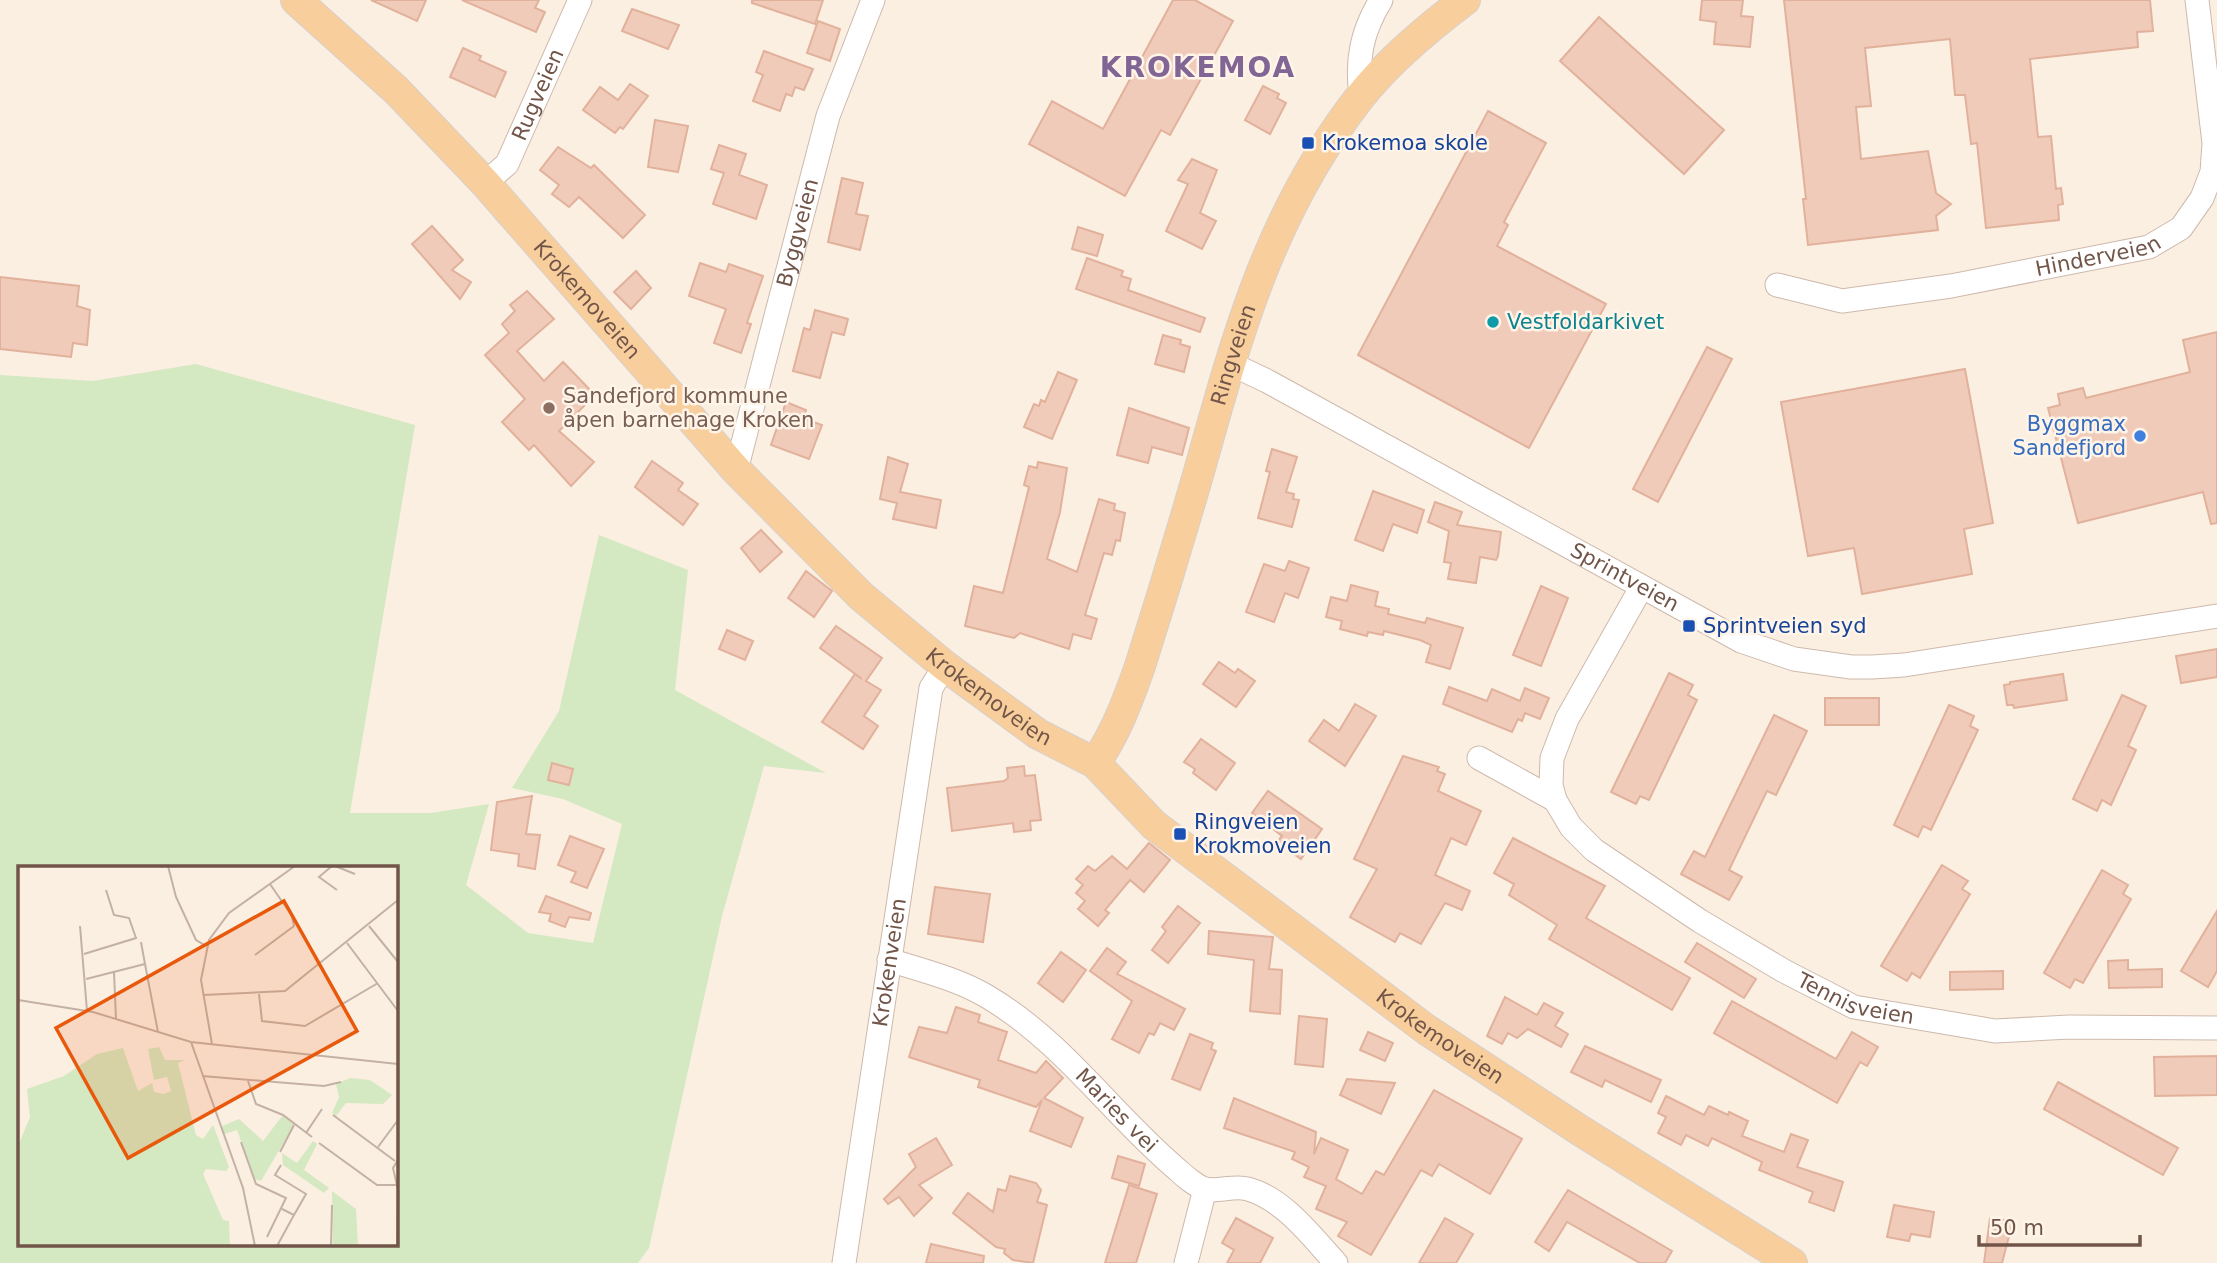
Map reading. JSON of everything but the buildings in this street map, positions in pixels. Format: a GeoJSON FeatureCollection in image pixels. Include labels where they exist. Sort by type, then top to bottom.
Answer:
{"type":"FeatureCollection","features":[{"type":"Feature","properties":{"kind":"main road","name":"Krokemoveien"},"geometry":{"type":"LineString","coordinates":[[299,1],[396,90],[485,183],[736,470],[861,596],[945,666],[1038,734],[1095,763],[1154,825],[1372,990],[1581,1131],[1792,1263]]}},
{"type":"Feature","properties":{"kind":"main road","name":"Ringveien"},"geometry":{"type":"LineString","coordinates":[[1095,763],[1120,719],[1140,666],[1229,363],[1271,245],[1317,159],[1361,95],[1385,68],[1452,4]]}},
{"type":"Feature","properties":{"kind":"street","name":"Rugveien"},"geometry":{"type":"LineString","coordinates":[[485,183],[507,164],[580,0]]}},
{"type":"Feature","properties":{"kind":"street","name":"Byggveien"},"geometry":{"type":"LineString","coordinates":[[736,470],[828,116],[873,0]]}},
{"type":"Feature","properties":{"kind":"street"},"geometry":{"type":"LineString","coordinates":[[1361,95],[1357,69],[1359,49],[1381,0]]}},
{"type":"Feature","properties":{"kind":"street","name":"Hinderveien"},"geometry":{"type":"LineString","coordinates":[[1777,285],[1842,301],[1965,284],[2149,247],[2181,228],[2202,198],[2212,172],[2214,144],[2197,0]]}},
{"type":"Feature","properties":{"kind":"street","name":"Sprintveien"},"geometry":{"type":"LineString","coordinates":[[1229,363],[1267,381],[1741,641],[1794,659],[1851,667],[1903,665],[2217,615]]}},
{"type":"Feature","properties":{"kind":"street","name":"Tennisveien"},"geometry":{"type":"LineString","coordinates":[[1642,588],[1567,719],[1552,758],[1551,785],[1555,800],[1571,827],[1594,850],[1784,971],[1854,1007],[1995,1031],[2069,1027],[2217,1028]]}},
{"type":"Feature","properties":{"kind":"street","name":"Krokenveien"},"geometry":{"type":"LineString","coordinates":[[844,1263],[931,688],[945,666]]}},
{"type":"Feature","properties":{"kind":"street","name":"Tennisveien"},"geometry":{"type":"LineString","coordinates":[[1479,758],[1555,800]]}},
{"type":"Feature","properties":{"kind":"street","name":"Maries vei"},"geometry":{"type":"LineString","coordinates":[[889,960],[956,982],[986,995],[1012,1013],[1054,1045],[1179,1172],[1205,1189]]}},
{"type":"Feature","properties":{"kind":"street"},"geometry":{"type":"LineString","coordinates":[[1186,1263],[1205,1189],[1247,1189],[1267,1198],[1287,1213],[1336,1263]]}},
{"type":"Feature","properties":{"kind":"green space"},"geometry":{"type":"Polygon","coordinates":[[[196,364],[415,425],[350,813],[431,813],[489,804],[466,885],[528,933],[593,943],[622,824],[563,799],[512,788],[559,711],[599,535],[688,570],[675,690],[826,773],[764,766],[722,916],[649,1248],[638,1263],[0,1263],[0,375],[93,381],[196,364]]]}},
{"type":"Feature","properties":{"kind":"place","name":"Krokemoa skole"},"geometry":{"type":"Point","coordinates":[1308,143]}},
{"type":"Feature","properties":{"kind":"place","name":"Vestfoldarkivet"},"geometry":{"type":"Point","coordinates":[1493,322]}},
{"type":"Feature","properties":{"kind":"place","name":"Sandefjord kommune åpen barnehage Kroken"},"geometry":{"type":"Point","coordinates":[549,408]}},
{"type":"Feature","properties":{"kind":"place","name":"Byggmax Sandefjord"},"geometry":{"type":"Point","coordinates":[2140,436]}},
{"type":"Feature","properties":{"kind":"place","name":"Sprintveien syd"},"geometry":{"type":"Point","coordinates":[1689,626]}},
{"type":"Feature","properties":{"kind":"place","name":"Ringveien Krokmoveien"},"geometry":{"type":"Point","coordinates":[1180,834]}},
{"type":"Feature","properties":{"kind":"district","name":"KROKEMOA"},"geometry":{"type":"Point","coordinates":[1198,67]}}]}
